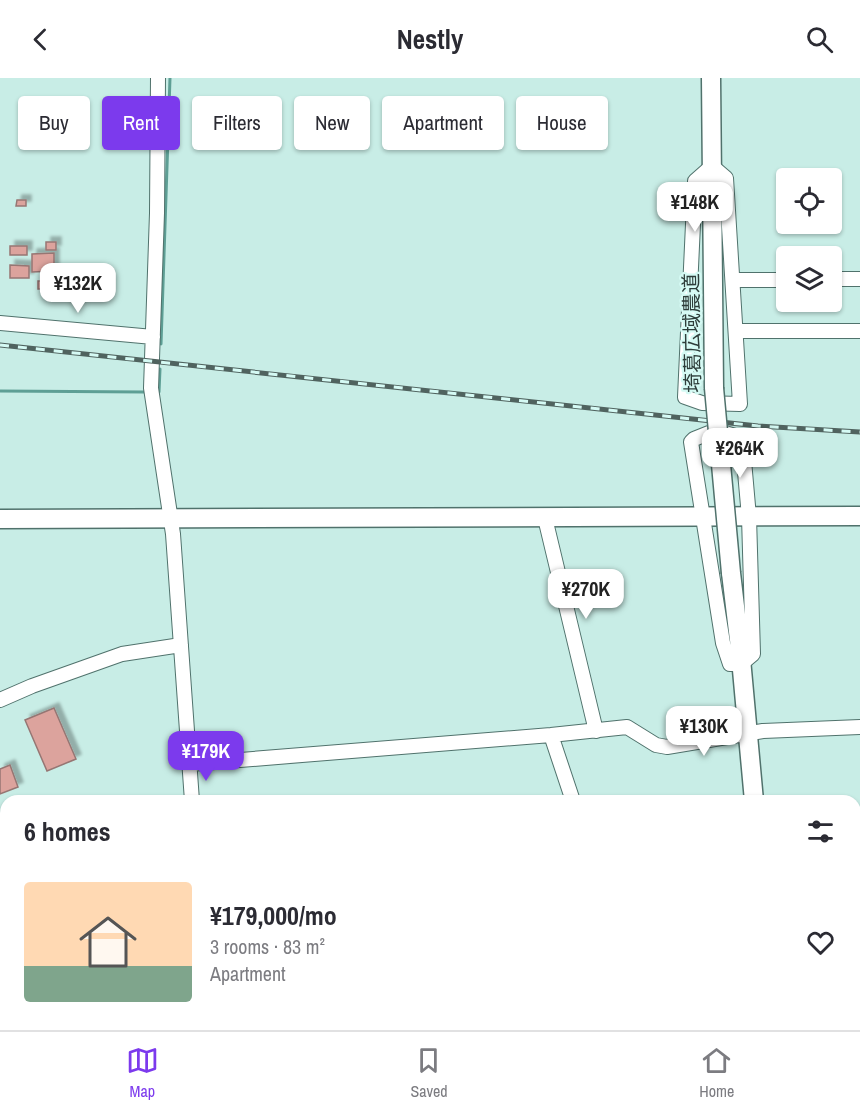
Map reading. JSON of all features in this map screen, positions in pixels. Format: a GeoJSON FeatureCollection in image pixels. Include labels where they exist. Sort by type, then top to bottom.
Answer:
{"type":"FeatureCollection","features":[{"type":"Feature","properties":{"kind":"street"},"geometry":{"type":"LineString","coordinates":[[159,78],[151,388],[171,519],[192,795]]}},
{"type":"Feature","properties":{"kind":"street","name":"埼葛広域農道"},"geometry":{"type":"LineString","coordinates":[[711,78],[714,388],[754,795]]}},
{"type":"Feature","properties":{"kind":"street"},"geometry":{"type":"LineString","coordinates":[[712,166],[726,178],[733,280],[740,404],[702,402],[685,397],[695,181],[712,166]]}},
{"type":"Feature","properties":{"kind":"street"},"geometry":{"type":"LineString","coordinates":[[842,279],[860,279]]}},
{"type":"Feature","properties":{"kind":"street"},"geometry":{"type":"LineString","coordinates":[[733,280],[776,280]]}},
{"type":"Feature","properties":{"kind":"street"},"geometry":{"type":"LineString","coordinates":[[0,323],[153,337]]}},
{"type":"Feature","properties":{"kind":"street"},"geometry":{"type":"LineString","coordinates":[[736,331],[860,331]]}},
{"type":"Feature","properties":{"kind":"street"},"geometry":{"type":"LineString","coordinates":[[725,433],[742,438],[749,517],[753,654],[741,664],[730,664],[723,643],[703,517],[691,442],[709,434],[725,433]]}},
{"type":"Feature","properties":{"kind":"street"},"geometry":{"type":"LineString","coordinates":[[0,519],[860,516]]}},
{"type":"Feature","properties":{"kind":"street"},"geometry":{"type":"LineString","coordinates":[[545,518],[596,731]]}},
{"type":"Feature","properties":{"kind":"street"},"geometry":{"type":"LineString","coordinates":[[0,700],[32,686],[122,654],[181,645]]}},
{"type":"Feature","properties":{"kind":"street"},"geometry":{"type":"LineString","coordinates":[[190,764],[627,727],[656,745],[667,747],[763,731],[860,727]]}},
{"type":"Feature","properties":{"kind":"street"},"geometry":{"type":"LineString","coordinates":[[551,735],[571,795]]}},
{"type":"Feature","properties":{"kind":"building"},"geometry":{"type":"Polygon","coordinates":[[[17,200],[26,200],[26,206],[16,206],[17,200]]]}},
{"type":"Feature","properties":{"kind":"building"},"geometry":{"type":"Polygon","coordinates":[[[46,242],[56,242],[56,250],[46,250],[46,242]]]}},
{"type":"Feature","properties":{"kind":"building"},"geometry":{"type":"Polygon","coordinates":[[[10,246],[27,246],[27,255],[10,255],[10,246]]]}},
{"type":"Feature","properties":{"kind":"building"},"geometry":{"type":"Polygon","coordinates":[[[54,253],[54,271],[32,272],[32,254],[54,253]]]}},
{"type":"Feature","properties":{"kind":"building"},"geometry":{"type":"Polygon","coordinates":[[[10,265],[29,266],[29,278],[10,278],[10,265]]]}},
{"type":"Feature","properties":{"kind":"building"},"geometry":{"type":"Polygon","coordinates":[[[38,281],[52,281],[52,289],[38,289],[38,281]]]}},
{"type":"Feature","properties":{"kind":"building"},"geometry":{"type":"Polygon","coordinates":[[[54,708],[76,759],[47,771],[25,720],[54,708]]]}},
{"type":"Feature","properties":{"kind":"building"},"geometry":{"type":"Polygon","coordinates":[[[10,765],[18,787],[0,794],[0,769],[10,765]]]}},
{"type":"Feature","properties":{"kind":"waterway"},"geometry":{"type":"LineString","coordinates":[[161,344],[170,78]]}},
{"type":"Feature","properties":{"kind":"waterway"},"geometry":{"type":"LineString","coordinates":[[159,392],[160,369]]}},
{"type":"Feature","properties":{"kind":"waterway"},"geometry":{"type":"LineString","coordinates":[[0,391],[144,392]]}},
{"type":"Feature","properties":{"kind":"railway"},"geometry":{"type":"LineString","coordinates":[[0,345],[758,426],[860,432]]}}]}
